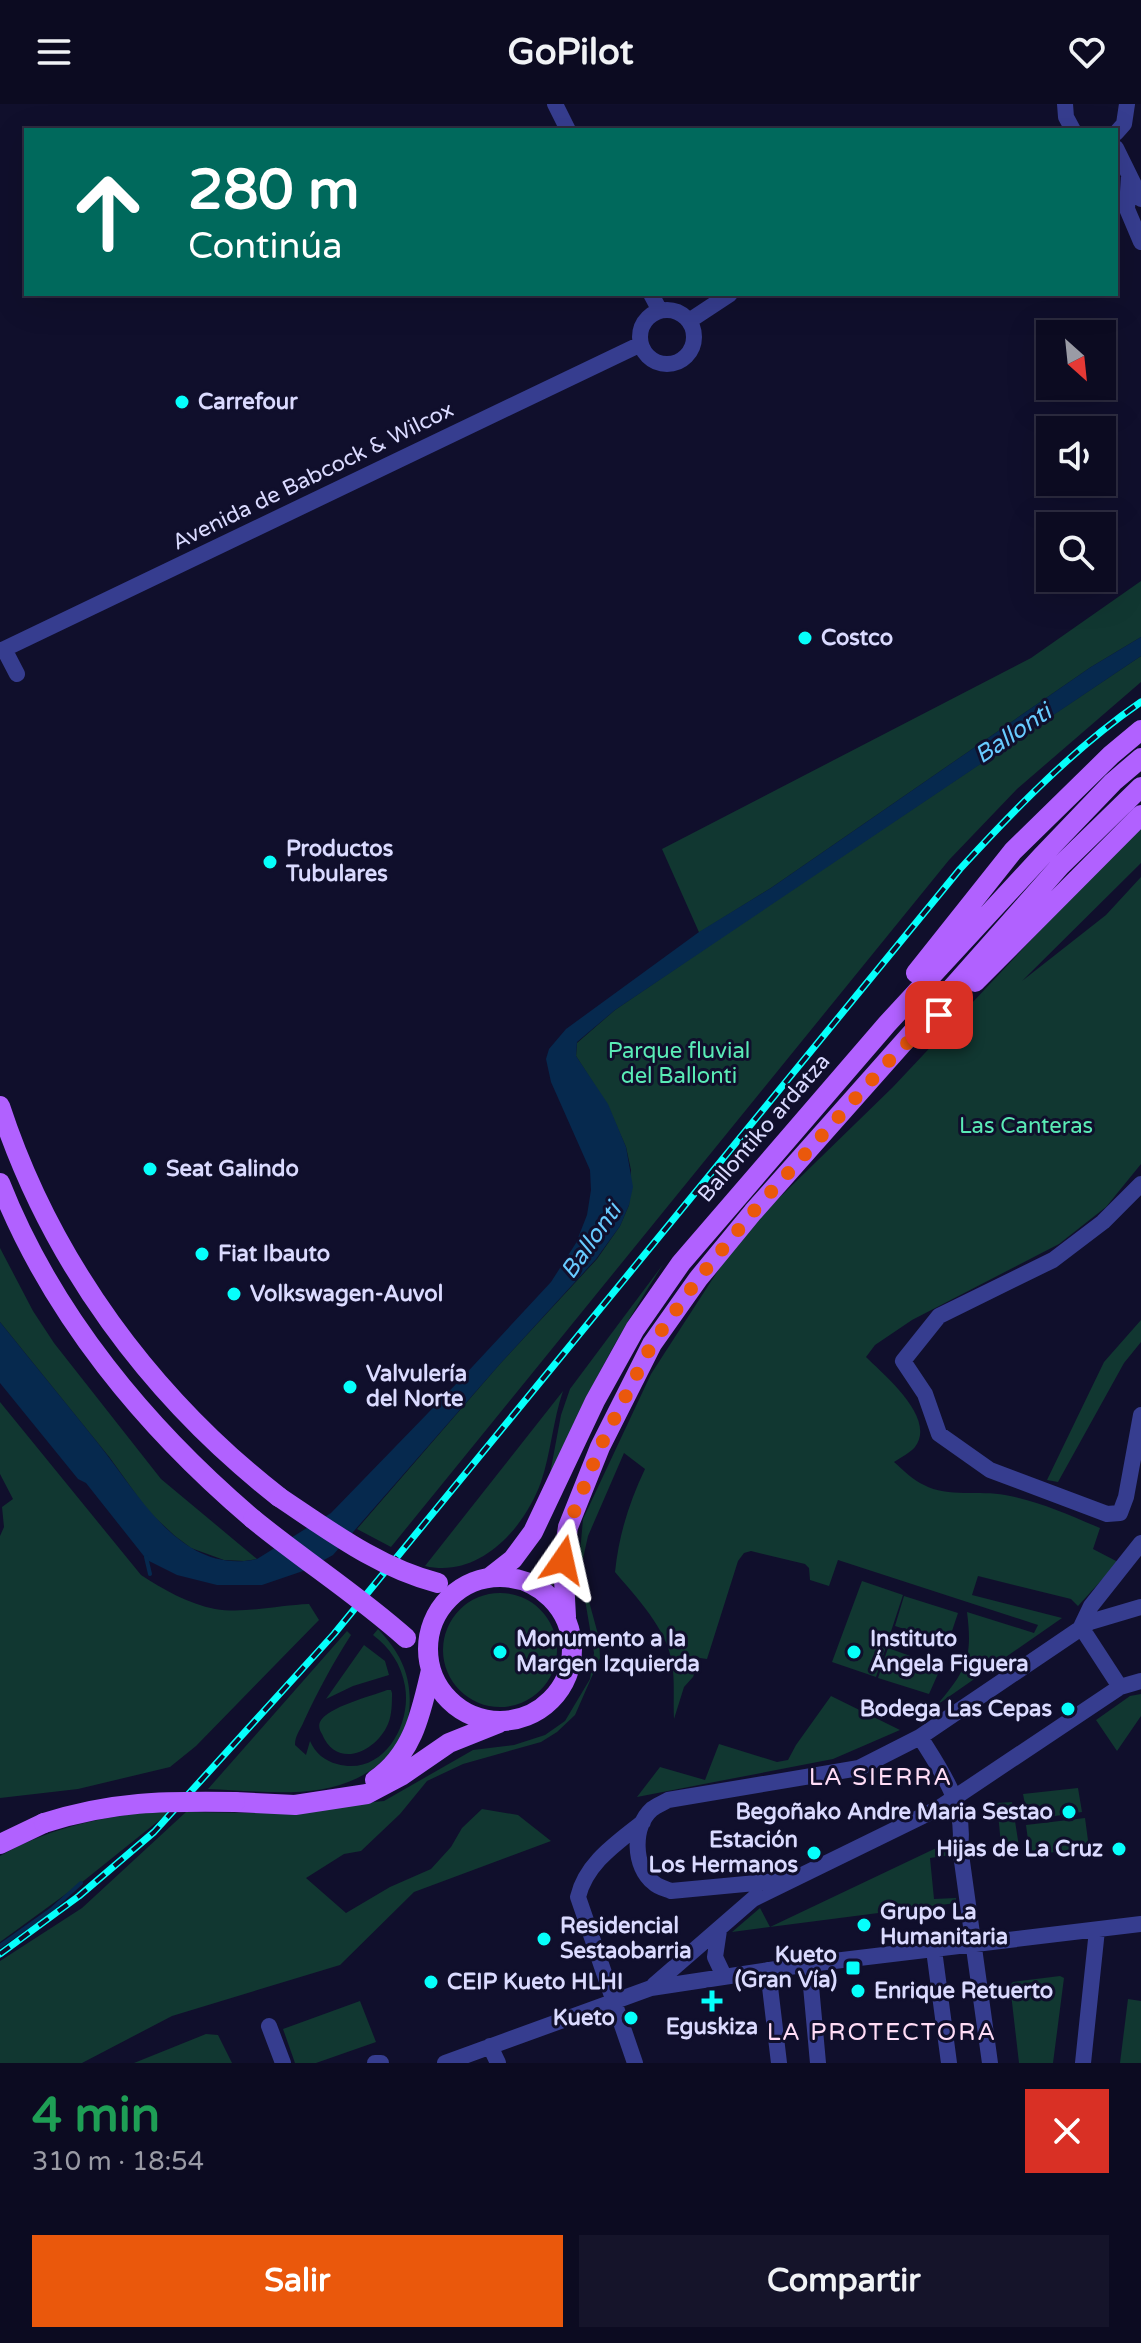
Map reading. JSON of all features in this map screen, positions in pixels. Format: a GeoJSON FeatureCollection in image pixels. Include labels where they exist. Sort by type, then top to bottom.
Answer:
{"type":"FeatureCollection","features":[{"type":"Feature","properties":{"kind":"main road"},"geometry":{"type":"LineString","coordinates":[[887,1024],[895,1000],[1013,851],[1111,755],[1141,730]]}},
{"type":"Feature","properties":{"kind":"main road","name":"Ballontiko ardatza"},"geometry":{"type":"LineString","coordinates":[[481,1580],[513,1559],[533,1532],[621,1353],[681,1263],[887,1024],[1042,856],[1113,782],[1141,758]]}},
{"type":"Feature","properties":{"kind":"main road"},"geometry":{"type":"LineString","coordinates":[[0,1844],[44,1823],[77,1812],[136,1802],[295,1805],[367,1794],[401,1776],[449,1743],[536,1712],[551,1701],[570,1670],[573,1652],[572,1634],[566,1617],[563,1560],[568,1527],[600,1447],[652,1344],[698,1279],[753,1212],[1060,866],[1141,787]]}},
{"type":"Feature","properties":{"kind":"main road"},"geometry":{"type":"LineString","coordinates":[[897,1052],[960,997],[1141,815]]}},
{"type":"Feature","properties":{"kind":"main road"},"geometry":{"type":"LineString","coordinates":[[0,1106],[26,1175],[48,1221],[96,1303],[144,1366],[224,1452],[279,1497],[364,1553],[399,1571],[438,1583],[513,1578],[534,1585],[552,1598],[566,1617]]}},
{"type":"Feature","properties":{"kind":"main road"},"geometry":{"type":"LineString","coordinates":[[0,1183],[45,1275],[110,1372],[172,1444],[295,1554],[362,1600],[406,1638],[430,1664],[441,1691],[457,1708],[478,1719],[501,1722]]}},
{"type":"Feature","properties":{"kind":"main road"},"geometry":{"type":"LineString","coordinates":[[340,1800],[387,1772],[408,1747],[419,1719],[430,1664],[431,1631],[442,1606],[455,1592],[481,1580]]}},
{"type":"Feature","properties":{"kind":"street"},"geometry":{"type":"LineString","coordinates":[[555,104],[567,128]]}},
{"type":"Feature","properties":{"kind":"street"},"geometry":{"type":"LineString","coordinates":[[1065,104],[1066,128]]}},
{"type":"Feature","properties":{"kind":"street"},"geometry":{"type":"LineString","coordinates":[[1118,131],[1124,124],[1127,104]]}},
{"type":"Feature","properties":{"kind":"street"},"geometry":{"type":"LineString","coordinates":[[1118,151],[1135,179],[1141,199]]}},
{"type":"Feature","properties":{"kind":"street"},"geometry":{"type":"LineString","coordinates":[[1135,179],[1127,209],[1141,242]]}},
{"type":"Feature","properties":{"kind":"street"},"geometry":{"type":"LineString","coordinates":[[652,296],[660,311]]}},
{"type":"Feature","properties":{"kind":"street"},"geometry":{"type":"LineString","coordinates":[[689,321],[727,296]]}},
{"type":"Feature","properties":{"kind":"street"},"geometry":{"type":"LineString","coordinates":[[660,311],[676,311],[689,321],[694,335],[693,343],[691,350],[680,360],[666,363],[653,360],[641,344],[642,327],[660,311]]}},
{"type":"Feature","properties":{"kind":"street","name":"Avenida de Babcock & Wilcox"},"geometry":{"type":"LineString","coordinates":[[2,650],[641,344]]}},
{"type":"Feature","properties":{"kind":"street"},"geometry":{"type":"LineString","coordinates":[[2,650],[17,674]]}},
{"type":"Feature","properties":{"kind":"street"},"geometry":{"type":"LineString","coordinates":[[1141,1184],[1103,1222],[1053,1260],[939,1316],[903,1361],[925,1394],[939,1434],[990,1470],[1107,1514],[1120,1513],[1134,1493],[1141,1415]]}},
{"type":"Feature","properties":{"kind":"street"},"geometry":{"type":"LineString","coordinates":[[1081,1627],[1091,1606],[1141,1543]]}},
{"type":"Feature","properties":{"kind":"street"},"geometry":{"type":"LineString","coordinates":[[635,2063],[578,1897],[586,1875],[596,1862],[643,1822],[652,1809],[668,1800],[859,1768],[920,1737],[1081,1627],[1101,1616],[1141,1607]]}},
{"type":"Feature","properties":{"kind":"street"},"geometry":{"type":"LineString","coordinates":[[1081,1627],[1120,1687]]}},
{"type":"Feature","properties":{"kind":"street"},"geometry":{"type":"LineString","coordinates":[[651,1988],[753,1899],[956,1798],[1120,1687],[1141,1681]]}},
{"type":"Feature","properties":{"kind":"street"},"geometry":{"type":"LineString","coordinates":[[920,1737],[956,1798],[990,2063]]}},
{"type":"Feature","properties":{"kind":"street"},"geometry":{"type":"LineString","coordinates":[[643,1822],[637,1843],[639,1859],[655,1884],[671,1891],[787,1880]]}},
{"type":"Feature","properties":{"kind":"street"},"geometry":{"type":"LineString","coordinates":[[445,2063],[651,1988],[809,1964],[1141,1924]]}},
{"type":"Feature","properties":{"kind":"street"},"geometry":{"type":"LineString","coordinates":[[719,1930],[715,1957],[724,1976]]}},
{"type":"Feature","properties":{"kind":"street"},"geometry":{"type":"LineString","coordinates":[[1083,2063],[1097,1930]]}},
{"type":"Feature","properties":{"kind":"street"},"geometry":{"type":"LineString","coordinates":[[934,1950],[949,2063]]}},
{"type":"Feature","properties":{"kind":"street"},"geometry":{"type":"LineString","coordinates":[[809,1964],[818,2063]]}},
{"type":"Feature","properties":{"kind":"street"},"geometry":{"type":"LineString","coordinates":[[768,1970],[779,2063]]}},
{"type":"Feature","properties":{"kind":"street"},"geometry":{"type":"LineString","coordinates":[[269,2026],[283,2063]]}},
{"type":"Feature","properties":{"kind":"street"},"geometry":{"type":"LineString","coordinates":[[490,2046],[498,2063]]}},
{"type":"Feature","properties":{"kind":"street"},"geometry":{"type":"LineString","coordinates":[[375,2063],[381,2063]]}},
{"type":"Feature","properties":{"kind":"green space","name":"Parque fluvial del Ballonti"},"geometry":{"type":"Polygon","coordinates":[[[1141,581],[1141,637],[1091,667],[771,888],[700,932],[707,947],[1141,656],[1141,682],[1017,789],[949,860],[391,1547],[357,1529],[499,1365],[597,1259],[620,1226],[629,1205],[631,1170],[626,1147],[607,1104],[576,1056],[577,1043],[615,1010],[706,948],[662,849],[1031,658],[1141,581]]]}},
{"type":"Feature","properties":{"kind":"green space","name":"Las Canteras"},"geometry":{"type":"Polygon","coordinates":[[[1141,823],[1141,863],[1022,981],[1106,915],[1141,877],[1141,1164],[1106,1207],[1059,1244],[912,1320],[875,1345],[866,1357],[906,1398],[919,1423],[920,1436],[915,1447],[894,1462],[912,1478],[943,1491],[995,1494],[1030,1501],[1100,1528],[1093,1549],[1118,1562],[1078,1606],[1071,1599],[978,1576],[972,1595],[1062,1618],[937,1705],[965,1663],[969,1641],[967,1612],[1034,1633],[1038,1625],[838,1560],[829,1586],[810,1580],[809,1568],[805,1564],[751,1551],[744,1553],[738,1561],[707,1659],[700,1658],[693,1677],[684,1687],[674,1719],[673,1669],[669,1649],[650,1614],[615,1572],[626,1519],[645,1469],[624,1453],[588,1536],[582,1563],[599,1638],[600,1658],[575,1715],[541,1742],[463,1764],[427,1781],[400,1814],[361,1851],[344,1854],[306,1878],[346,1913],[390,1887],[431,1869],[451,1847],[462,1828],[482,1809],[518,1815],[551,1841],[414,1892],[340,1965],[172,2016],[82,2063],[0,2063],[0,1961],[82,1908],[186,1812],[261,1813],[384,1801],[473,1750],[514,1745],[545,1735],[565,1721],[590,1679],[594,1653],[579,1564],[583,1519],[651,1374],[741,1235],[893,1087],[1141,823]]]}},
{"type":"Feature","properties":{"kind":"green space"},"geometry":{"type":"Polygon","coordinates":[[[0,1248],[33,1311],[54,1343],[161,1479],[257,1559],[224,1560],[191,1548],[148,1511],[110,1458],[0,1322],[0,1248]]]}},
{"type":"Feature","properties":{"kind":"green space"},"geometry":{"type":"Polygon","coordinates":[[[664,1263],[602,1368],[549,1479],[561,1415],[570,1389],[664,1263]]]}},
{"type":"Feature","properties":{"kind":"green space"},"geometry":{"type":"Polygon","coordinates":[[[1141,1320],[1141,1342],[1124,1363],[1058,1482],[1047,1480],[1104,1362],[1141,1320]]]}},
{"type":"Feature","properties":{"kind":"green space"},"geometry":{"type":"Polygon","coordinates":[[[563,1391],[541,1482],[511,1533],[481,1558],[464,1565],[445,1568],[425,1566],[563,1391]]]}},
{"type":"Feature","properties":{"kind":"green space"},"geometry":{"type":"Polygon","coordinates":[[[0,1402],[141,1575],[205,1607],[238,1610],[309,1604],[319,1620],[196,1746],[170,1767],[78,1789],[0,1798],[0,1536],[4,1527],[2,1507],[13,1499],[0,1474],[0,1402]]]}},
{"type":"Feature","properties":{"kind":"green space"},"geometry":{"type":"Polygon","coordinates":[[[862,1581],[903,1595],[876,1677],[832,1662],[862,1581]]]}},
{"type":"Feature","properties":{"kind":"green space"},"geometry":{"type":"Polygon","coordinates":[[[500,1593],[522,1597],[540,1610],[553,1628],[557,1650],[553,1672],[540,1690],[522,1703],[500,1707],[478,1703],[460,1690],[447,1672],[443,1650],[447,1628],[460,1610],[478,1597],[500,1593]]]}},
{"type":"Feature","properties":{"kind":"green space"},"geometry":{"type":"Polygon","coordinates":[[[904,1596],[958,1613],[948,1643],[895,1626],[904,1596]]]}},
{"type":"Feature","properties":{"kind":"green space"},"geometry":{"type":"Polygon","coordinates":[[[378,1629],[404,1667],[410,1700],[406,1724],[388,1755],[370,1771],[349,1782],[327,1788],[304,1792],[208,1789],[347,1631],[351,1635],[315,1699],[295,1745],[306,1755],[310,1741],[325,1759],[337,1764],[353,1766],[380,1756],[398,1732],[406,1701],[398,1664],[385,1645],[373,1635],[378,1629]]]}},
{"type":"Feature","properties":{"kind":"green space"},"geometry":{"type":"Polygon","coordinates":[[[364,1645],[385,1661],[389,1675],[353,1686],[326,1699],[364,1645]]]}},
{"type":"Feature","properties":{"kind":"green space"},"geometry":{"type":"Polygon","coordinates":[[[888,1648],[941,1667],[929,1694],[878,1678],[888,1648]]]}},
{"type":"Feature","properties":{"kind":"green space"},"geometry":{"type":"Polygon","coordinates":[[[387,1690],[392,1693],[390,1717],[375,1742],[366,1749],[346,1754],[337,1752],[329,1745],[319,1727],[324,1717],[340,1707],[387,1690]]]}},
{"type":"Feature","properties":{"kind":"green space"},"geometry":{"type":"Polygon","coordinates":[[[1141,1694],[1141,1716],[1117,1751],[1096,1720],[1130,1696],[1141,1694]]]}},
{"type":"Feature","properties":{"kind":"green space"},"geometry":{"type":"Polygon","coordinates":[[[831,1696],[900,1730],[833,1759],[637,1797],[660,1767],[705,1780],[719,1744],[777,1762],[788,1760],[831,1696]]]}},
{"type":"Feature","properties":{"kind":"green space"},"geometry":{"type":"Polygon","coordinates":[[[1078,1788],[1082,1812],[1028,1820],[1023,1794],[1078,1788]]]}},
{"type":"Feature","properties":{"kind":"green space"},"geometry":{"type":"Polygon","coordinates":[[[1012,1802],[1020,1853],[1002,1855],[997,1803],[1012,1802]]]}},
{"type":"Feature","properties":{"kind":"green space"},"geometry":{"type":"Polygon","coordinates":[[[172,1810],[81,1883],[0,1942],[0,1856],[41,1836],[83,1823],[172,1810]]]}},
{"type":"Feature","properties":{"kind":"green space"},"geometry":{"type":"Polygon","coordinates":[[[1085,1818],[1089,1848],[1030,1855],[1026,1825],[1085,1818]]]}},
{"type":"Feature","properties":{"kind":"green space"},"geometry":{"type":"Polygon","coordinates":[[[951,1841],[951,1855],[930,1858],[934,1899],[956,1898],[956,1903],[732,1932],[760,1908],[770,1927],[951,1841]]]}},
{"type":"Feature","properties":{"kind":"green space"},"geometry":{"type":"Polygon","coordinates":[[[1064,1978],[1053,2063],[1019,2063],[1010,1985],[1013,1982],[1064,1978]]]}},
{"type":"Feature","properties":{"kind":"green space"},"geometry":{"type":"Polygon","coordinates":[[[1128,1999],[1141,2001],[1141,2063],[1120,2063],[1128,1999]]]}},
{"type":"Feature","properties":{"kind":"green space"},"geometry":{"type":"Polygon","coordinates":[[[360,2001],[376,2042],[316,2063],[295,2063],[283,2029],[360,2001]]]}},
{"type":"Feature","properties":{"kind":"green space"},"geometry":{"type":"Polygon","coordinates":[[[206,2034],[218,2035],[232,2063],[134,2063],[206,2034]]]}},
{"type":"Feature","properties":{"kind":"water","name":"Ballonti"},"geometry":{"type":"Polygon","coordinates":[[[1141,637],[1141,656],[615,1010],[577,1042],[576,1056],[608,1104],[626,1147],[633,1187],[620,1226],[596,1259],[333,1555],[306,1570],[262,1585],[217,1585],[177,1575],[147,1560],[0,1383],[0,1322],[145,1505],[183,1542],[205,1555],[230,1561],[257,1559],[331,1513],[551,1282],[576,1243],[587,1215],[590,1170],[551,1082],[546,1059],[549,1049],[566,1029],[699,932],[771,888],[1091,667],[1141,637]]]}},
{"type":"Feature","properties":{"kind":"waterway"},"geometry":{"type":"LineString","coordinates":[[146,1557],[150,1574]]}},
{"type":"Feature","properties":{"kind":"waterway"},"geometry":{"type":"LineString","coordinates":[[0,1946],[51,1910],[81,1883]]}},
{"type":"Feature","properties":{"kind":"railway"},"geometry":{"type":"LineString","coordinates":[[0,1954],[79,1896],[154,1832],[334,1634],[960,869],[1046,780],[1092,739],[1141,702]]}},
{"type":"Feature","properties":{"kind":"place","name":"Carrefour"},"geometry":{"type":"Point","coordinates":[182,402]}},
{"type":"Feature","properties":{"kind":"place","name":"Costco"},"geometry":{"type":"Point","coordinates":[805,638]}},
{"type":"Feature","properties":{"kind":"place","name":"Productos Tubulares"},"geometry":{"type":"Point","coordinates":[270,862]}},
{"type":"Feature","properties":{"kind":"place","name":"Seat Galindo"},"geometry":{"type":"Point","coordinates":[150,1169]}},
{"type":"Feature","properties":{"kind":"place","name":"Fiat Ibauto"},"geometry":{"type":"Point","coordinates":[202,1254]}},
{"type":"Feature","properties":{"kind":"place","name":"Volkswagen-Auvol"},"geometry":{"type":"Point","coordinates":[234,1294]}},
{"type":"Feature","properties":{"kind":"place","name":"Valvulería del Norte"},"geometry":{"type":"Point","coordinates":[350,1387]}},
{"type":"Feature","properties":{"kind":"place","name":"Monumento a la Margen Izquierda"},"geometry":{"type":"Point","coordinates":[500,1652]}},
{"type":"Feature","properties":{"kind":"place","name":"Instituto Ángela Figuera"},"geometry":{"type":"Point","coordinates":[854,1652]}},
{"type":"Feature","properties":{"kind":"place","name":"Bodega Las Cepas"},"geometry":{"type":"Point","coordinates":[1068,1709]}},
{"type":"Feature","properties":{"kind":"place","name":"Begoñako Andre Maria Sestao"},"geometry":{"type":"Point","coordinates":[1069,1812]}},
{"type":"Feature","properties":{"kind":"place","name":"Hijas de La Cruz"},"geometry":{"type":"Point","coordinates":[1119,1849]}},
{"type":"Feature","properties":{"kind":"place","name":"Estación Los Hermanos"},"geometry":{"type":"Point","coordinates":[814,1853]}},
{"type":"Feature","properties":{"kind":"place","name":"Grupo La Humanitaria"},"geometry":{"type":"Point","coordinates":[864,1925]}},
{"type":"Feature","properties":{"kind":"place","name":"Residencial Sestaobarria"},"geometry":{"type":"Point","coordinates":[544,1939]}},
{"type":"Feature","properties":{"kind":"place","name":"Kueto (Gran Vía)"},"geometry":{"type":"Point","coordinates":[853,1968]}},
{"type":"Feature","properties":{"kind":"place","name":"CEIP Kueto HLHI"},"geometry":{"type":"Point","coordinates":[431,1982]}},
{"type":"Feature","properties":{"kind":"place","name":"Enrique Retuerto"},"geometry":{"type":"Point","coordinates":[858,1991]}},
{"type":"Feature","properties":{"kind":"place","name":"Eguskiza"},"geometry":{"type":"Point","coordinates":[712,2001]}},
{"type":"Feature","properties":{"kind":"place","name":"Kueto"},"geometry":{"type":"Point","coordinates":[631,2018]}},
{"type":"Feature","properties":{"kind":"district","name":"LA SIERRA"},"geometry":{"type":"Point","coordinates":[881,1777]}},
{"type":"Feature","properties":{"kind":"district","name":"LA PROTECTORA"},"geometry":{"type":"Point","coordinates":[882,2032]}},
{"type":"Feature","properties":{"kind":"route"},"geometry":{"type":"LineString","coordinates":[[563,1560],[568,1527],[600,1447],[652,1344],[698,1279],[753,1212],[897,1052],[939,1015]]}}]}
